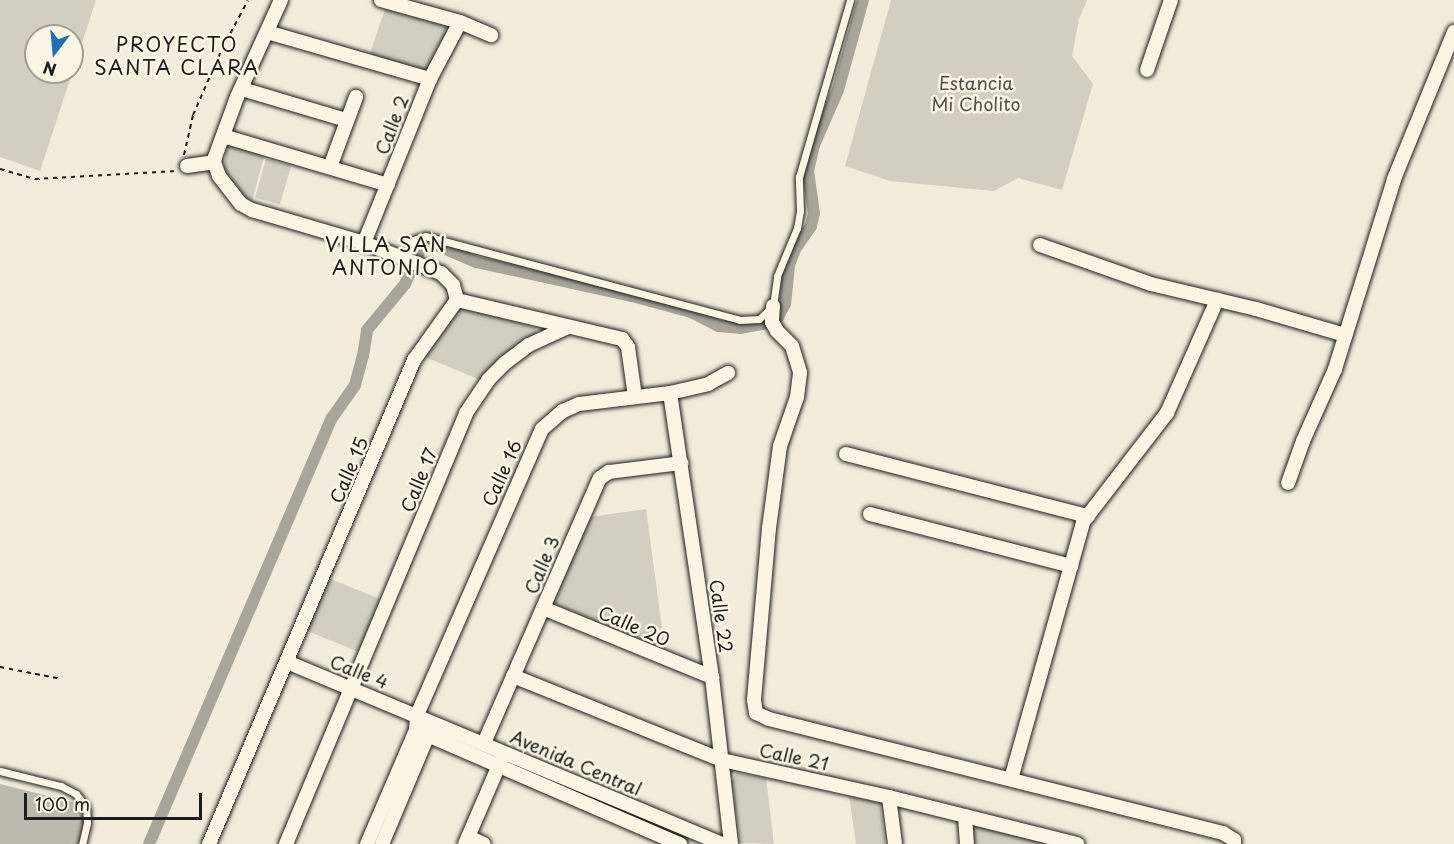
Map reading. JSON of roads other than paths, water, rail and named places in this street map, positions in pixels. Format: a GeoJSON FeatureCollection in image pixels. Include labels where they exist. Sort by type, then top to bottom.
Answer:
{"type":"FeatureCollection","features":[{"type":"Feature","properties":{"kind":"street"},"geometry":{"type":"LineString","coordinates":[[281,0],[242,89],[214,162],[219,176],[241,204],[410,260],[447,277],[455,290],[457,300],[625,341],[629,353],[635,397]]}},
{"type":"Feature","properties":{"kind":"street"},"geometry":{"type":"LineString","coordinates":[[381,0],[460,22],[490,35]]}},
{"type":"Feature","properties":{"kind":"street"},"geometry":{"type":"LineString","coordinates":[[1147,70],[1171,0]]}},
{"type":"Feature","properties":{"kind":"street","name":"Calle 2"},"geometry":{"type":"LineString","coordinates":[[364,243],[430,78],[460,22]]}},
{"type":"Feature","properties":{"kind":"street"},"geometry":{"type":"LineString","coordinates":[[267,32],[430,78]]}},
{"type":"Feature","properties":{"kind":"street"},"geometry":{"type":"LineString","coordinates":[[1288,483],[1303,441],[1335,369],[1394,179],[1454,32]]}},
{"type":"Feature","properties":{"kind":"street"},"geometry":{"type":"LineString","coordinates":[[242,89],[346,120]]}},
{"type":"Feature","properties":{"kind":"street"},"geometry":{"type":"LineString","coordinates":[[330,168],[356,97]]}},
{"type":"Feature","properties":{"kind":"street"},"geometry":{"type":"LineString","coordinates":[[223,136],[388,185]]}},
{"type":"Feature","properties":{"kind":"street"},"geometry":{"type":"LineString","coordinates":[[184,166],[214,162]]}},
{"type":"Feature","properties":{"kind":"street"},"geometry":{"type":"LineString","coordinates":[[1040,245],[1150,284],[1345,335]]}},
{"type":"Feature","properties":{"kind":"street","name":"Calle 15"},"geometry":{"type":"LineString","coordinates":[[209,844],[414,360],[457,300]]}},
{"type":"Feature","properties":{"kind":"street"},"geometry":{"type":"LineString","coordinates":[[1011,779],[1083,522],[1167,413],[1217,300]]}},
{"type":"Feature","properties":{"kind":"street"},"geometry":{"type":"LineString","coordinates":[[772,314],[777,332],[792,346],[800,373],[797,397],[780,446],[769,528],[754,700],[756,713],[769,719],[1223,833],[1234,840],[1234,844]]}},
{"type":"Feature","properties":{"kind":"street","name":"Calle 17"},"geometry":{"type":"LineString","coordinates":[[286,844],[471,403],[495,371],[517,353],[552,332],[570,327]]}},
{"type":"Feature","properties":{"kind":"street","name":"Calle 16"},"geometry":{"type":"LineString","coordinates":[[422,732],[417,715],[542,429],[552,419],[572,407],[588,402],[670,393],[708,384],[728,372]]}},
{"type":"Feature","properties":{"kind":"street","name":"Calle 22"},"geometry":{"type":"LineString","coordinates":[[670,393],[712,677],[731,844]]}},
{"type":"Feature","properties":{"kind":"street"},"geometry":{"type":"LineString","coordinates":[[846,454],[1088,516]]}},
{"type":"Feature","properties":{"kind":"street","name":"Calle 3"},"geometry":{"type":"LineString","coordinates":[[484,743],[604,474],[681,463]]}},
{"type":"Feature","properties":{"kind":"street"},"geometry":{"type":"LineString","coordinates":[[870,514],[1071,566]]}},
{"type":"Feature","properties":{"kind":"street","name":"Calle 20"},"geometry":{"type":"LineString","coordinates":[[543,608],[712,677]]}},
{"type":"Feature","properties":{"kind":"street","name":"Calle 4"},"geometry":{"type":"LineString","coordinates":[[287,662],[417,715]]}},
{"type":"Feature","properties":{"kind":"street","name":"Calle 21"},"geometry":{"type":"LineString","coordinates":[[513,676],[722,760],[889,797],[1077,844]]}},
{"type":"Feature","properties":{"kind":"street","name":"Avenida Central"},"geometry":{"type":"LineString","coordinates":[[417,715],[722,844]]}},
{"type":"Feature","properties":{"kind":"street"},"geometry":{"type":"LineString","coordinates":[[367,844],[422,732]]}},
{"type":"Feature","properties":{"kind":"street"},"geometry":{"type":"LineString","coordinates":[[382,844],[422,732]]}},
{"type":"Feature","properties":{"kind":"street","name":"Avenida Central"},"geometry":{"type":"LineString","coordinates":[[422,732],[680,844]]}},
{"type":"Feature","properties":{"kind":"street"},"geometry":{"type":"LineString","coordinates":[[483,844],[466,841],[505,752]]}},
{"type":"Feature","properties":{"kind":"street"},"geometry":{"type":"LineString","coordinates":[[889,797],[895,844]]}},
{"type":"Feature","properties":{"kind":"street"},"geometry":{"type":"LineString","coordinates":[[965,816],[967,844]]}},
{"type":"Feature","properties":{"kind":"lane"},"geometry":{"type":"LineString","coordinates":[[410,260],[413,240],[425,236],[740,320],[759,319],[772,314],[777,276],[799,220],[799,177],[850,0]]}},
{"type":"Feature","properties":{"kind":"lane"},"geometry":{"type":"LineString","coordinates":[[0,771],[61,786],[76,794],[86,807],[87,823],[82,844]]}},
{"type":"Feature","properties":{"kind":"waterway"},"geometry":{"type":"LineString","coordinates":[[149,844],[332,418],[355,385],[367,330],[405,284],[422,246],[434,244],[476,262],[632,296],[691,312],[719,326],[740,328],[762,324],[778,317],[785,304],[789,265],[795,249],[811,226],[814,213],[808,171],[814,145],[838,90],[863,0]]}},
{"type":"Feature","properties":{"kind":"district","name":"PROYECTO SANTA CLARA"},"geometry":{"type":"Point","coordinates":[177,56]}},
{"type":"Feature","properties":{"kind":"district","name":"VILLA SAN ANTONIO"},"geometry":{"type":"Point","coordinates":[386,256]}},
{"type":"Feature","properties":{"kind":"park label","name":"Estancia Mi Cholito"},"geometry":{"type":"Point","coordinates":[976,94]}}]}
